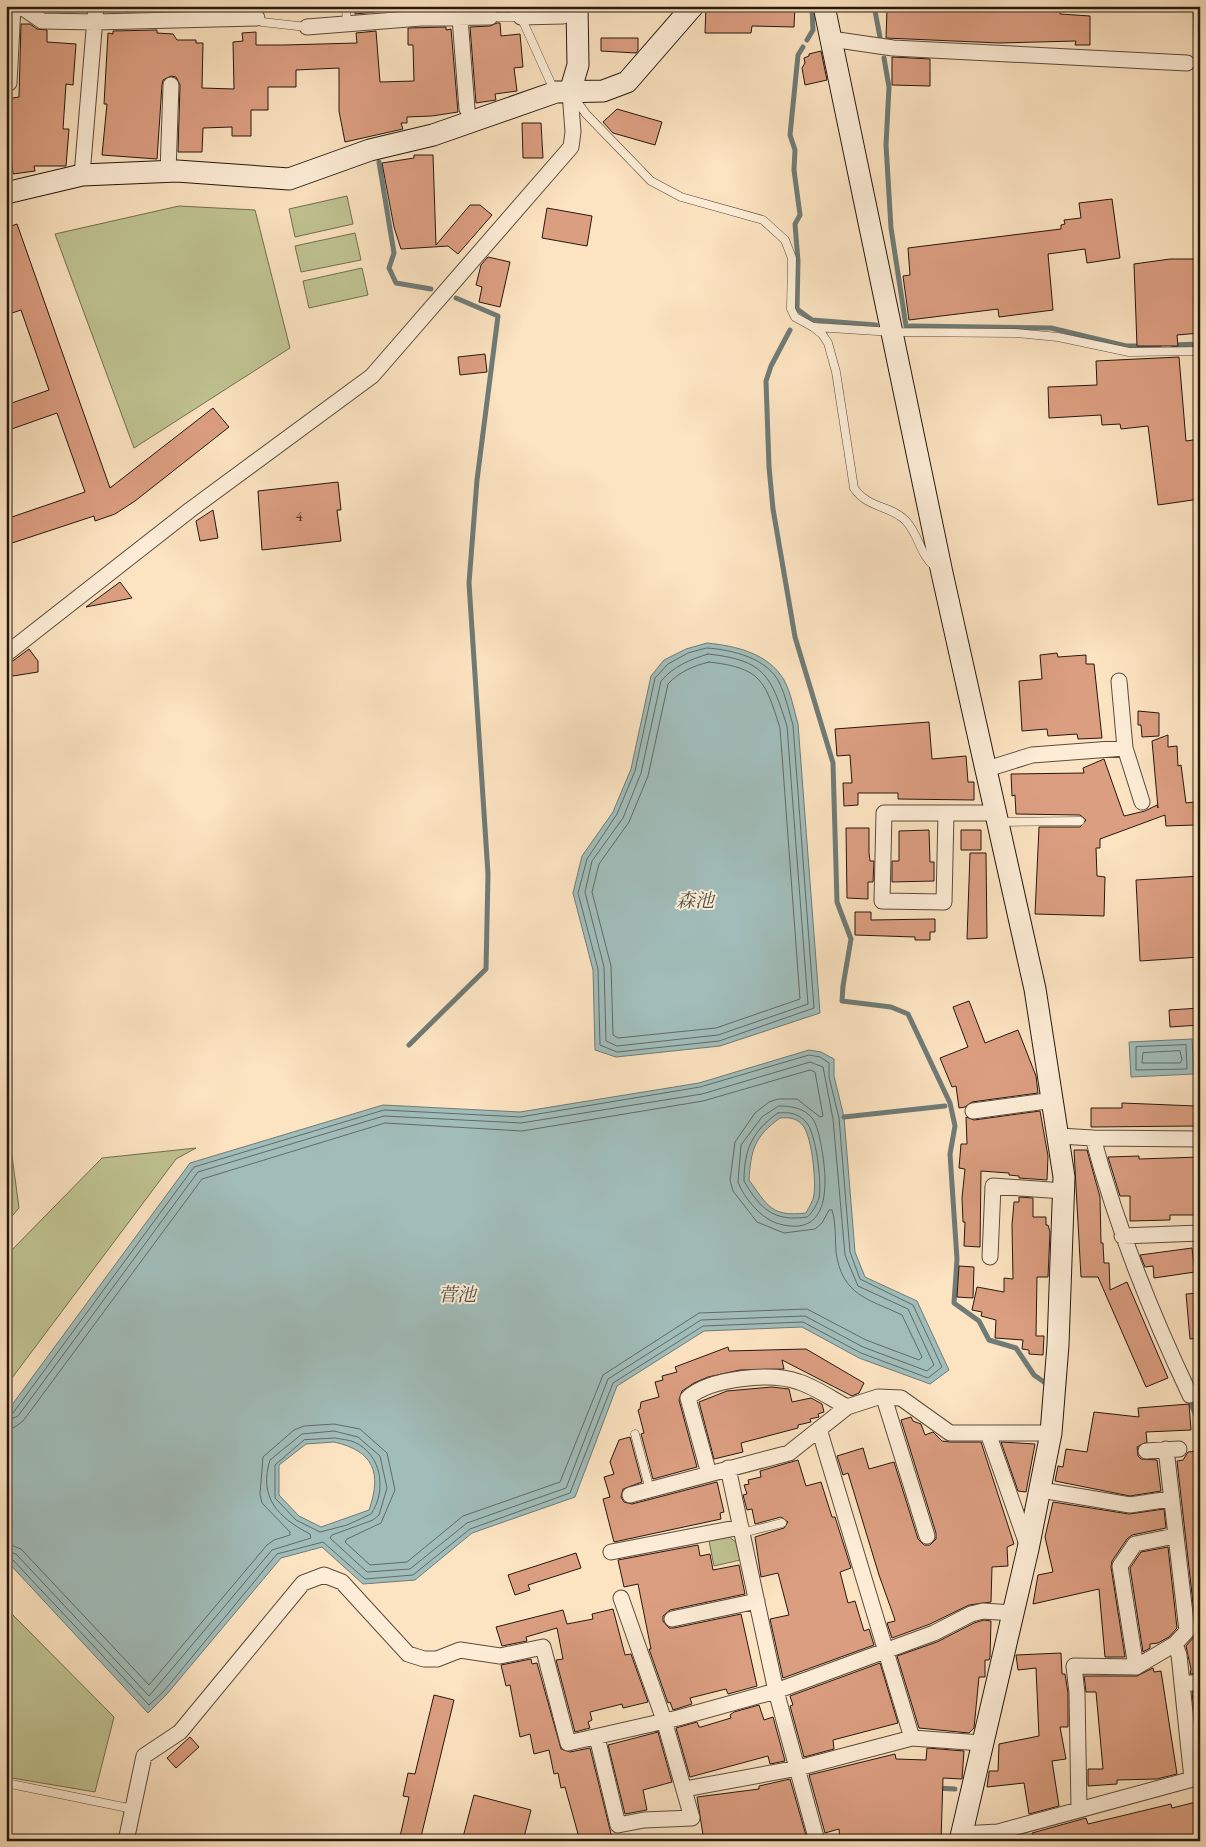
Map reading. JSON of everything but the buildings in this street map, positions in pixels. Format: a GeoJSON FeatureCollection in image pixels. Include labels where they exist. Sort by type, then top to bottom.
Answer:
{"type":"FeatureCollection","features":[{"type":"Feature","properties":{"kind":"street"},"geometry":{"type":"LineString","coordinates":[[9,83],[12,6]]}},
{"type":"Feature","properties":{"kind":"street"},"geometry":{"type":"LineString","coordinates":[[20,6],[42,21],[95,22],[214,12],[257,18]]}},
{"type":"Feature","properties":{"kind":"street"},"geometry":{"type":"LineString","coordinates":[[82,175],[96,6]]}},
{"type":"Feature","properties":{"kind":"street"},"geometry":{"type":"LineString","coordinates":[[6,193],[82,175],[168,172],[290,179],[370,150],[433,135],[563,92],[603,91],[627,82],[693,6]]}},
{"type":"Feature","properties":{"kind":"street"},"geometry":{"type":"LineString","coordinates":[[824,6],[942,573],[1035,989],[1060,1136],[1064,1191],[1058,1345],[1051,1433],[1028,1549],[960,1837],[999,1836],[1079,1809],[1196,1778],[1179,1655],[1175,1644]]}},
{"type":"Feature","properties":{"kind":"street"},"geometry":{"type":"LineString","coordinates":[[6,654],[190,510],[372,376],[570,146],[573,132],[563,92],[568,10],[519,12]]}},
{"type":"Feature","properties":{"kind":"street"},"geometry":{"type":"LineString","coordinates":[[307,27],[347,25],[421,12],[460,18],[490,17]]}},
{"type":"Feature","properties":{"kind":"street"},"geometry":{"type":"LineString","coordinates":[[460,18],[467,109]]}},
{"type":"Feature","properties":{"kind":"street"},"geometry":{"type":"LineString","coordinates":[[831,39],[893,48],[1193,62]]}},
{"type":"Feature","properties":{"kind":"street"},"geometry":{"type":"LineString","coordinates":[[168,172],[172,85]]}},
{"type":"Feature","properties":{"kind":"street"},"geometry":{"type":"LineString","coordinates":[[1119,681],[1125,748],[1142,802]]}},
{"type":"Feature","properties":{"kind":"street"},"geometry":{"type":"LineString","coordinates":[[987,769],[1032,755],[1125,748]]}},
{"type":"Feature","properties":{"kind":"street"},"geometry":{"type":"LineString","coordinates":[[946,813],[944,902],[882,901],[884,813],[946,813],[997,818]]}},
{"type":"Feature","properties":{"kind":"street"},"geometry":{"type":"LineString","coordinates":[[973,1112],[1054,1100]]}},
{"type":"Feature","properties":{"kind":"street"},"geometry":{"type":"LineString","coordinates":[[1060,1136],[1200,1139]]}},
{"type":"Feature","properties":{"kind":"street"},"geometry":{"type":"LineString","coordinates":[[1093,1138],[1109,1198],[1156,1325],[1190,1395],[1200,1393]]}},
{"type":"Feature","properties":{"kind":"street"},"geometry":{"type":"LineString","coordinates":[[990,1257],[993,1186],[1064,1191]]}},
{"type":"Feature","properties":{"kind":"street"},"geometry":{"type":"LineString","coordinates":[[1122,1236],[1200,1233]]}},
{"type":"Feature","properties":{"kind":"street"},"geometry":{"type":"LineString","coordinates":[[709,1474],[688,1398],[697,1390],[736,1379],[780,1378],[800,1382],[847,1407]]}},
{"type":"Feature","properties":{"kind":"street"},"geometry":{"type":"LineString","coordinates":[[630,1495],[789,1453],[847,1407],[878,1397],[900,1398],[950,1433],[1051,1433]]}},
{"type":"Feature","properties":{"kind":"street"},"geometry":{"type":"LineString","coordinates":[[884,1398],[927,1536]]}},
{"type":"Feature","properties":{"kind":"street"},"geometry":{"type":"LineString","coordinates":[[819,1429],[912,1738]]}},
{"type":"Feature","properties":{"kind":"street"},"geometry":{"type":"LineString","coordinates":[[988,1433],[1028,1549]]}},
{"type":"Feature","properties":{"kind":"street"},"geometry":{"type":"LineString","coordinates":[[1079,1809],[1077,1693],[1074,1666],[1136,1667],[1175,1644],[1193,1629],[1175,1536],[1170,1499],[1173,1449],[1146,1452]]}},
{"type":"Feature","properties":{"kind":"street"},"geometry":{"type":"LineString","coordinates":[[728,1468],[776,1691],[817,1841]]}},
{"type":"Feature","properties":{"kind":"street"},"geometry":{"type":"LineString","coordinates":[[1041,1490],[1130,1505],[1170,1499]]}},
{"type":"Feature","properties":{"kind":"street"},"geometry":{"type":"LineString","coordinates":[[611,1552],[742,1530]]}},
{"type":"Feature","properties":{"kind":"street"},"geometry":{"type":"LineString","coordinates":[[1136,1667],[1120,1566],[1135,1544],[1175,1536]]}},
{"type":"Feature","properties":{"kind":"street"},"geometry":{"type":"LineString","coordinates":[[126,1841],[144,1756],[180,1732],[303,1583],[324,1575],[342,1582],[408,1654],[424,1659],[437,1659],[460,1650],[500,1656],[543,1647],[568,1743],[776,1691],[886,1652],[934,1633],[971,1614],[984,1611],[1013,1613]]}},
{"type":"Feature","properties":{"kind":"street"},"geometry":{"type":"LineString","coordinates":[[597,1737],[618,1825],[644,1820],[692,1818],[664,1720],[621,1598]]}},
{"type":"Feature","properties":{"kind":"street"},"geometry":{"type":"LineString","coordinates":[[672,1619],[757,1601]]}},
{"type":"Feature","properties":{"kind":"street"},"geometry":{"type":"LineString","coordinates":[[1183,1684],[1200,1682]]}},
{"type":"Feature","properties":{"kind":"street"},"geometry":{"type":"LineString","coordinates":[[685,1789],[798,1768],[912,1738],[982,1743]]}},
{"type":"Feature","properties":{"kind":"lane"},"geometry":{"type":"LineString","coordinates":[[346,6],[347,25]]}},
{"type":"Feature","properties":{"kind":"lane"},"geometry":{"type":"LineString","coordinates":[[490,17],[519,12],[563,92],[651,181],[681,197],[748,215],[763,220],[774,228],[789,248],[792,258],[791,309],[795,317],[822,334],[831,353],[854,488],[861,499],[895,513],[905,520],[915,533],[924,554],[942,573]]}},
{"type":"Feature","properties":{"kind":"lane"},"geometry":{"type":"LineString","coordinates":[[257,18],[262,22],[307,27]]}},
{"type":"Feature","properties":{"kind":"lane"},"geometry":{"type":"LineString","coordinates":[[813,327],[893,332],[1015,333],[1058,337],[1128,352],[1200,351]]}},
{"type":"Feature","properties":{"kind":"lane"},"geometry":{"type":"LineString","coordinates":[[997,818],[1080,821]]}},
{"type":"Feature","properties":{"kind":"lane"},"geometry":{"type":"LineString","coordinates":[[635,1434],[650,1490]]}},
{"type":"Feature","properties":{"kind":"lane"},"geometry":{"type":"LineString","coordinates":[[742,1530],[782,1523]]}},
{"type":"Feature","properties":{"kind":"lane"},"geometry":{"type":"LineString","coordinates":[[6,1783],[133,1809]]}},
{"type":"Feature","properties":{"kind":"green space"},"geometry":{"type":"Polygon","coordinates":[[[347,196],[353,224],[295,237],[289,209],[347,196]]]}},
{"type":"Feature","properties":{"kind":"green space"},"geometry":{"type":"Polygon","coordinates":[[[179,206],[255,210],[290,348],[134,448],[55,234],[179,206]]]}},
{"type":"Feature","properties":{"kind":"green space"},"geometry":{"type":"Polygon","coordinates":[[[355,233],[361,260],[301,272],[295,246],[355,233]]]}},
{"type":"Feature","properties":{"kind":"green space"},"geometry":{"type":"Polygon","coordinates":[[[362,268],[368,295],[309,308],[303,281],[362,268]]]}},
{"type":"Feature","properties":{"kind":"green space"},"geometry":{"type":"Polygon","coordinates":[[[6,1131],[10,1141],[19,1208],[6,1223],[6,1131]]]}},
{"type":"Feature","properties":{"kind":"green space"},"geometry":{"type":"Polygon","coordinates":[[[196,1148],[176,1159],[6,1386],[6,1256],[102,1158],[196,1148]]]}},
{"type":"Feature","properties":{"kind":"green space"},"geometry":{"type":"Polygon","coordinates":[[[729,1537],[736,1542],[740,1560],[714,1566],[709,1541],[729,1537]]]}},
{"type":"Feature","properties":{"kind":"green space"},"geometry":{"type":"Polygon","coordinates":[[[6,1608],[114,1717],[95,1792],[6,1777],[6,1608]]]}},
{"type":"Feature","properties":{"kind":"water","name":"森池"},"geometry":{"type":"Polygon","coordinates":[[[707,643],[729,646],[760,657],[769,663],[784,680],[790,696],[798,724],[820,1013],[720,1046],[616,1057],[595,1050],[593,970],[573,893],[582,856],[613,812],[631,769],[651,676],[664,660],[686,649],[707,643]]]}},
{"type":"Feature","properties":{"kind":"water"},"geometry":{"type":"Polygon","coordinates":[[[1192,1039],[1194,1074],[1131,1077],[1129,1042],[1192,1039]]]}},
{"type":"Feature","properties":{"kind":"water","name":"菅池"},"geometry":{"type":"Polygon","coordinates":[[[809,1050],[821,1052],[834,1059],[834,1076],[844,1117],[855,1252],[865,1277],[917,1301],[949,1370],[930,1384],[859,1358],[802,1327],[704,1331],[617,1386],[575,1497],[472,1533],[415,1580],[363,1584],[322,1547],[281,1558],[167,1694],[148,1713],[6,1560],[6,1413],[190,1163],[383,1105],[520,1112],[699,1083],[809,1050]],[[780,1118],[764,1131],[759,1138],[751,1160],[749,1180],[771,1208],[785,1213],[806,1213],[814,1195],[813,1160],[807,1133],[804,1127],[796,1120],[780,1118]],[[334,1442],[306,1444],[279,1465],[279,1495],[299,1516],[321,1527],[369,1510],[375,1485],[371,1466],[366,1458],[348,1446],[334,1442]]]}},
{"type":"Feature","properties":{"kind":"waterway"},"geometry":{"type":"LineString","coordinates":[[874,6],[880,37]]}},
{"type":"Feature","properties":{"kind":"waterway"},"geometry":{"type":"LineString","coordinates":[[1195,6],[1197,56]]}},
{"type":"Feature","properties":{"kind":"waterway"},"geometry":{"type":"LineString","coordinates":[[807,40],[813,30],[812,8]]}},
{"type":"Feature","properties":{"kind":"waterway"},"geometry":{"type":"LineString","coordinates":[[843,8],[875,9]]}},
{"type":"Feature","properties":{"kind":"waterway"},"geometry":{"type":"LineString","coordinates":[[803,47],[798,55],[790,135],[795,150],[794,170],[800,215],[795,224],[798,261],[797,309],[812,320],[876,325]]}},
{"type":"Feature","properties":{"kind":"waterway"},"geometry":{"type":"LineString","coordinates":[[884,58],[889,87],[886,145],[891,228],[906,326]]}},
{"type":"Feature","properties":{"kind":"waterway"},"geometry":{"type":"LineString","coordinates":[[379,162],[394,253],[389,268],[396,283],[431,289]]}},
{"type":"Feature","properties":{"kind":"waterway"},"geometry":{"type":"LineString","coordinates":[[409,1045],[486,969],[488,874],[469,583],[477,480],[498,316],[456,298]]}},
{"type":"Feature","properties":{"kind":"waterway"},"geometry":{"type":"LineString","coordinates":[[910,326],[1051,328],[1126,346],[1159,346]]}},
{"type":"Feature","properties":{"kind":"waterway"},"geometry":{"type":"LineString","coordinates":[[790,330],[771,366],[766,381],[769,467],[773,509],[795,637],[833,763],[837,902],[851,939],[842,1001],[891,1007],[908,1014],[950,1103],[955,1126],[950,1154],[957,1259],[954,1303],[979,1321],[989,1340],[1016,1348],[1034,1375],[1044,1382]]}},
{"type":"Feature","properties":{"kind":"waterway"},"geometry":{"type":"LineString","coordinates":[[1173,345],[1200,344]]}},
{"type":"Feature","properties":{"kind":"waterway"},"geometry":{"type":"LineString","coordinates":[[844,1117],[945,1106]]}},
{"type":"Feature","properties":{"kind":"waterway"},"geometry":{"type":"LineString","coordinates":[[1190,1401],[1197,1418],[1200,1442]]}},
{"type":"Feature","properties":{"kind":"waterway"},"geometry":{"type":"LineString","coordinates":[[936,1788],[955,1789]]}}]}
